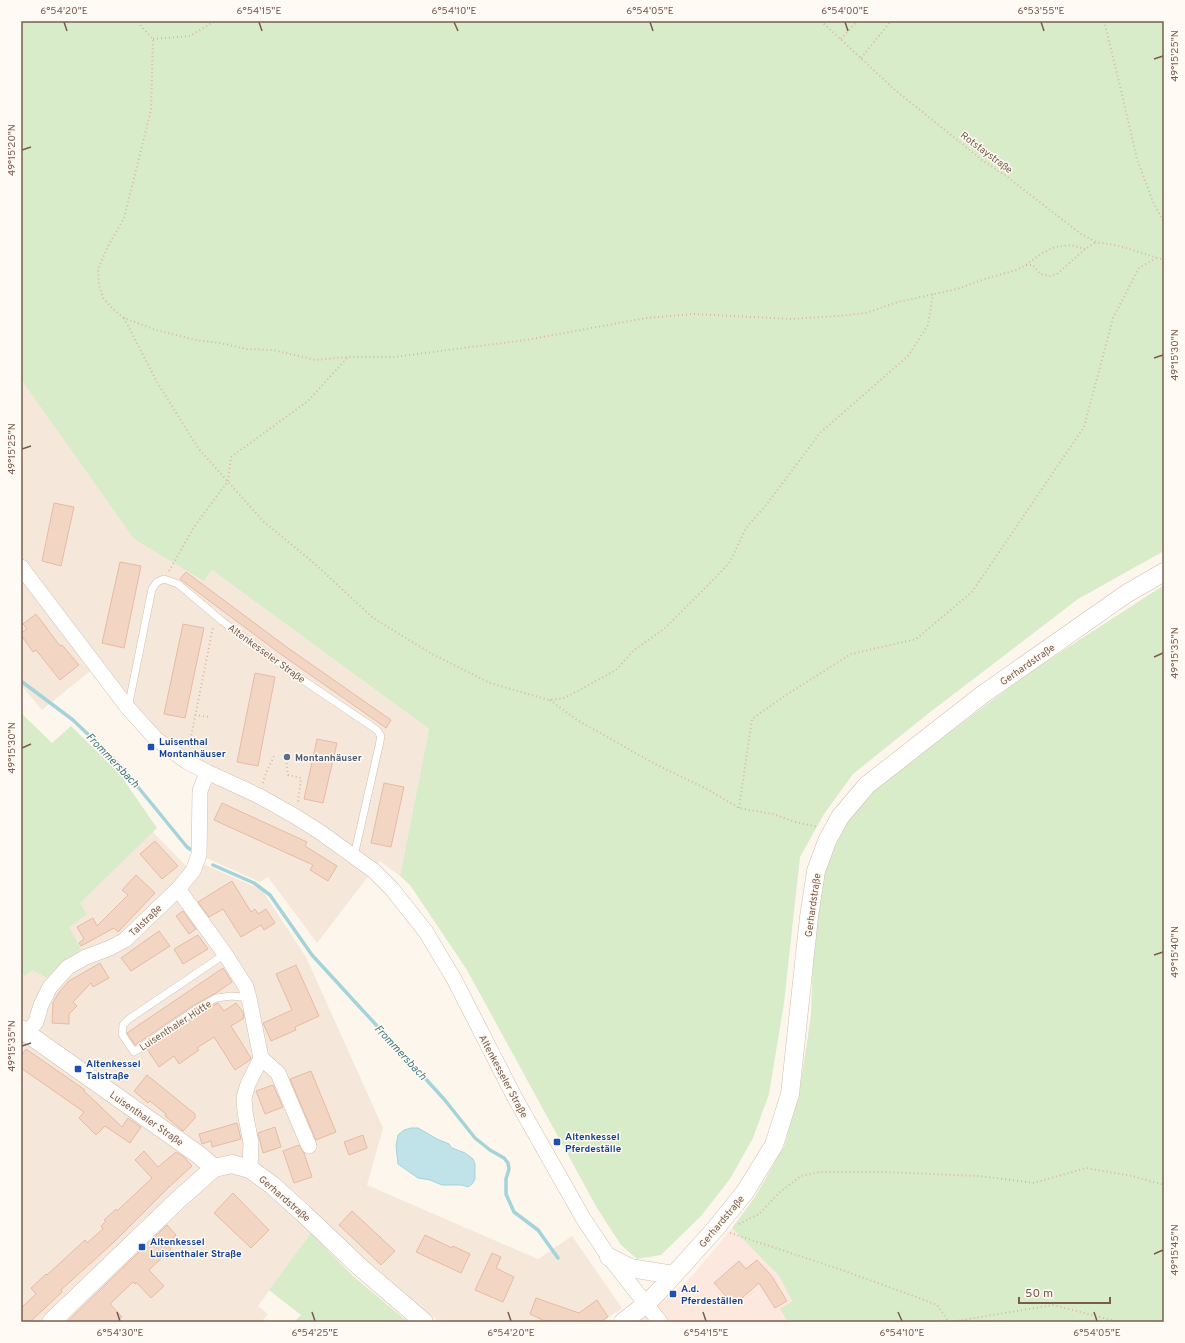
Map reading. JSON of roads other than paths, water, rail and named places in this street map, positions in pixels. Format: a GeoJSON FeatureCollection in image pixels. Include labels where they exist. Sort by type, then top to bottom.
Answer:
{"type":"FeatureCollection","features":[{"type":"Feature","properties":{"kind":"street","name":"Altenkesseler Straße"},"geometry":{"type":"LineString","coordinates":[[21,566],[128,708],[156,739],[186,761],[206,772],[259,796],[320,832],[374,871],[392,889],[426,932],[454,979],[515,1098],[583,1218],[609,1257],[660,1322]]}},
{"type":"Feature","properties":{"kind":"street","name":"Gerhardstraße"},"geometry":{"type":"LineString","coordinates":[[623,1322],[646,1304],[716,1228],[745,1192],[774,1145],[790,1094],[809,917],[816,871],[827,841],[840,817],[867,785],[982,695],[1126,594],[1164,572]]}},
{"type":"Feature","properties":{"kind":"street","name":"Talstraße"},"geometry":{"type":"LineString","coordinates":[[24,1031],[36,1022],[41,1005],[50,987],[68,967],[86,957],[110,948],[125,940],[178,888],[193,871],[200,855],[200,791],[206,772]]}},
{"type":"Feature","properties":{"kind":"street"},"geometry":{"type":"LineString","coordinates":[[178,888],[225,954],[246,987],[250,998],[261,1058],[248,1084],[244,1098],[251,1143],[250,1169]]}},
{"type":"Feature","properties":{"kind":"street","name":"Luisenthaler Straße"},"geometry":{"type":"LineString","coordinates":[[24,1031],[199,1155],[214,1168]]}},
{"type":"Feature","properties":{"kind":"street"},"geometry":{"type":"LineString","coordinates":[[261,1058],[278,1073],[309,1146]]}},
{"type":"Feature","properties":{"kind":"street","name":"Gerhardstraße"},"geometry":{"type":"LineString","coordinates":[[214,1168],[232,1164],[250,1169],[272,1185],[361,1268],[424,1322]]}},
{"type":"Feature","properties":{"kind":"street"},"geometry":{"type":"LineString","coordinates":[[51,1322],[179,1199],[214,1168]]}},
{"type":"Feature","properties":{"kind":"street"},"geometry":{"type":"LineString","coordinates":[[609,1257],[630,1268],[674,1275]]}},
{"type":"Feature","properties":{"kind":"lane","name":"Altenkesseler Straße"},"geometry":{"type":"LineString","coordinates":[[128,708],[152,589],[157,582],[164,579],[178,584],[222,621],[291,672],[377,730],[381,736],[354,856]]}},
{"type":"Feature","properties":{"kind":"lane","name":"Luisenthaler Hütte"},"geometry":{"type":"LineString","coordinates":[[225,954],[129,1019],[123,1025],[122,1034],[134,1052],[216,998],[232,996],[250,998]]}},
{"type":"Feature","properties":{"kind":"water"},"geometry":{"type":"Polygon","coordinates":[[[418,1128],[449,1144],[452,1148],[465,1153],[473,1159],[475,1164],[475,1179],[472,1184],[468,1187],[462,1185],[442,1185],[430,1180],[418,1178],[398,1164],[396,1146],[398,1135],[404,1130],[418,1128]]]}},
{"type":"Feature","properties":{"kind":"waterway","name":"Frommersbach"},"geometry":{"type":"LineString","coordinates":[[21,681],[73,720],[120,765],[187,847],[193,851]]}},
{"type":"Feature","properties":{"kind":"waterway","name":"Frommersbach"},"geometry":{"type":"LineString","coordinates":[[213,865],[254,883],[270,895],[312,955],[444,1099],[475,1138],[490,1150],[504,1158],[508,1163],[509,1169],[506,1179],[506,1194],[514,1212],[538,1230],[558,1258]]}},
{"type":"Feature","properties":{"kind":"place","name":"Luisenthal Montanhäuser"},"geometry":{"type":"Point","coordinates":[151,747]}},
{"type":"Feature","properties":{"kind":"place","name":"Montanhäuser"},"geometry":{"type":"Point","coordinates":[287,757]}},
{"type":"Feature","properties":{"kind":"place","name":"Altenkessel Talstraße"},"geometry":{"type":"Point","coordinates":[78,1069]}},
{"type":"Feature","properties":{"kind":"place","name":"Altenkessel Pferdeställe"},"geometry":{"type":"Point","coordinates":[557,1142]}},
{"type":"Feature","properties":{"kind":"place","name":"Altenkessel Luisenthaler Straße"},"geometry":{"type":"Point","coordinates":[142,1247]}},
{"type":"Feature","properties":{"kind":"place","name":"A.d. Pferdeställen"},"geometry":{"type":"Point","coordinates":[673,1294]}}]}
